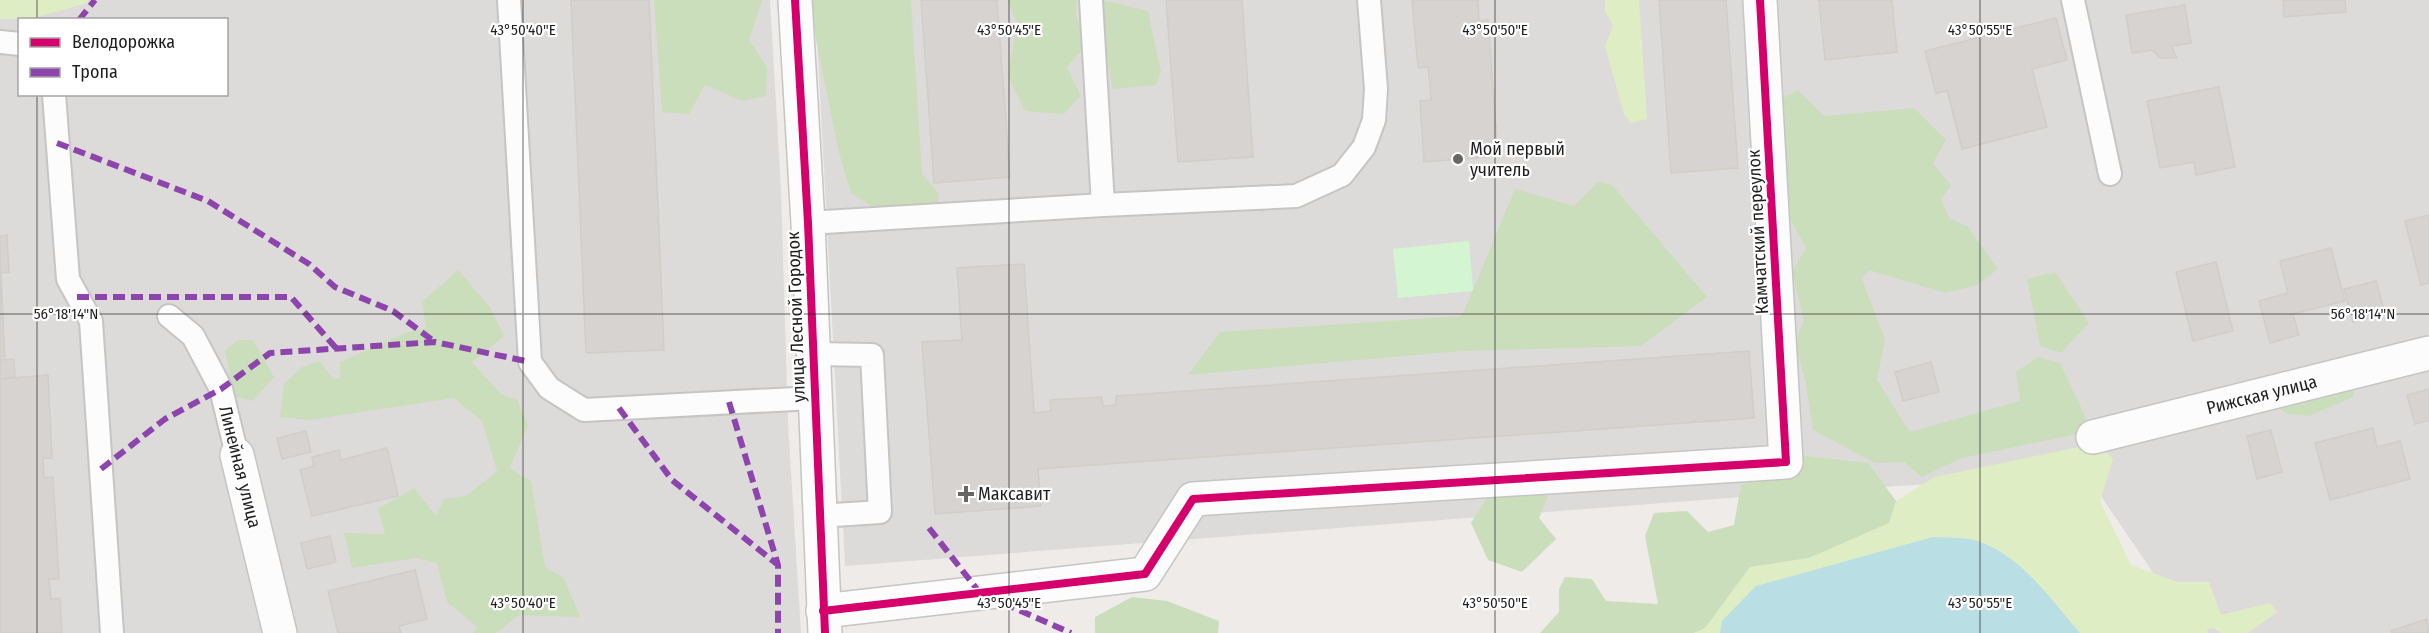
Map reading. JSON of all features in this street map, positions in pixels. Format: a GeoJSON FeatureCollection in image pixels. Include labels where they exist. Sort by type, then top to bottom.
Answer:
{"type":"FeatureCollection","features":[{"type":"Feature","properties":{"kind":"street","name":"улица Лесной Городок"},"geometry":{"type":"LineString","coordinates":[[795,0],[808,223],[824,622]]}},
{"type":"Feature","properties":{"kind":"street","name":"Камчатский переулок"},"geometry":{"type":"LineString","coordinates":[[824,622],[1145,574],[1193,499],[1786,462],[1760,0]]}},
{"type":"Feature","properties":{"kind":"street","name":"Рижская улица"},"geometry":{"type":"LineString","coordinates":[[2093,437],[2429,353]]}},
{"type":"Feature","properties":{"kind":"street","name":"Линейная улица"},"geometry":{"type":"LineString","coordinates":[[237,455],[280,633]]}},
{"type":"Feature","properties":{"kind":"lane"},"geometry":{"type":"LineString","coordinates":[[509,0],[530,362],[549,388],[584,410],[814,398]]}},
{"type":"Feature","properties":{"kind":"lane"},"geometry":{"type":"LineString","coordinates":[[1091,0],[1103,205]]}},
{"type":"Feature","properties":{"kind":"lane"},"geometry":{"type":"LineString","coordinates":[[808,223],[1296,196],[1342,175],[1364,147],[1374,120],[1376,89],[1369,0]]}},
{"type":"Feature","properties":{"kind":"lane"},"geometry":{"type":"LineString","coordinates":[[2073,0],[2110,174]]}},
{"type":"Feature","properties":{"kind":"lane"},"geometry":{"type":"LineString","coordinates":[[0,42],[18,44]]}},
{"type":"Feature","properties":{"kind":"lane"},"geometry":{"type":"LineString","coordinates":[[54,96],[68,279],[92,321],[112,633]]}},
{"type":"Feature","properties":{"kind":"lane","name":"Линейная улица"},"geometry":{"type":"LineString","coordinates":[[169,316],[193,336],[221,389],[237,455]]}},
{"type":"Feature","properties":{"kind":"lane"},"geometry":{"type":"LineString","coordinates":[[813,354],[872,355],[880,512],[819,516]]}},
{"type":"Feature","properties":{"kind":"shaded area"},"geometry":{"type":"Polygon","coordinates":[[[0,0],[770,0],[781,190],[788,423],[801,633],[0,633],[0,0]]]}},
{"type":"Feature","properties":{"kind":"shaded area"},"geometry":{"type":"Polygon","coordinates":[[[815,0],[2429,0],[2429,633],[2194,633],[2086,474],[1806,492],[845,566],[815,0]]]}},
{"type":"Feature","properties":{"kind":"green space"},"geometry":{"type":"Polygon","coordinates":[[[0,0],[88,0],[87,3],[34,18],[0,19],[0,0]]]}},
{"type":"Feature","properties":{"kind":"green space"},"geometry":{"type":"Polygon","coordinates":[[[654,0],[762,0],[749,40],[767,67],[766,96],[743,101],[705,85],[689,114],[662,112],[654,0]]]}},
{"type":"Feature","properties":{"kind":"green space"},"geometry":{"type":"Polygon","coordinates":[[[808,0],[911,0],[922,174],[939,194],[938,202],[875,208],[851,193],[839,153],[808,0]]]}},
{"type":"Feature","properties":{"kind":"green space"},"geometry":{"type":"Polygon","coordinates":[[[1007,0],[1077,0],[1076,16],[1089,42],[1067,67],[1081,96],[1064,114],[1025,111],[1008,76],[1017,23],[1007,0]]]}},
{"type":"Feature","properties":{"kind":"green space"},"geometry":{"type":"Polygon","coordinates":[[[1103,0],[1148,11],[1161,72],[1156,85],[1113,89],[1105,50],[1098,32],[1103,0]]]}},
{"type":"Feature","properties":{"kind":"green space"},"geometry":{"type":"Polygon","coordinates":[[[1605,0],[1639,0],[1647,119],[1631,123],[1624,114],[1605,46],[1613,26],[1605,11],[1605,0]]]}},
{"type":"Feature","properties":{"kind":"green space"},"geometry":{"type":"Polygon","coordinates":[[[1798,90],[1824,116],[1914,108],[1946,140],[1933,163],[1951,186],[1941,199],[1950,219],[1967,226],[1998,269],[1977,285],[1945,293],[1869,270],[1862,279],[1885,339],[1877,380],[1910,432],[2020,401],[2016,372],[2038,357],[2060,363],[2086,418],[2078,434],[1962,458],[1922,477],[1904,462],[1875,463],[1813,430],[1806,384],[1795,344],[1804,320],[1792,272],[1806,248],[1785,210],[1772,104],[1798,90]]]}},
{"type":"Feature","properties":{"kind":"green space"},"geometry":{"type":"Polygon","coordinates":[[[1598,182],[1612,185],[1707,297],[1641,346],[1461,351],[1188,375],[1220,332],[1462,316],[1515,189],[1574,206],[1598,182]]]}},
{"type":"Feature","properties":{"kind":"green space"},"geometry":{"type":"Polygon","coordinates":[[[1469,241],[1473,291],[1398,298],[1393,249],[1469,241]]]}},
{"type":"Feature","properties":{"kind":"green space"},"geometry":{"type":"Polygon","coordinates":[[[458,270],[490,307],[504,336],[472,362],[501,394],[517,400],[528,425],[510,468],[531,481],[545,567],[564,578],[580,617],[519,615],[496,633],[473,633],[477,627],[447,602],[437,563],[416,558],[352,568],[344,533],[385,534],[378,509],[414,488],[436,516],[444,499],[466,496],[497,471],[482,421],[454,398],[309,420],[280,417],[284,384],[302,367],[320,361],[332,378],[340,379],[340,362],[405,333],[426,328],[422,302],[458,270]]]}},
{"type":"Feature","properties":{"kind":"green space"},"geometry":{"type":"Polygon","coordinates":[[[2055,272],[2089,323],[2061,353],[2040,346],[2027,279],[2055,272]]]}},
{"type":"Feature","properties":{"kind":"green space"},"geometry":{"type":"Polygon","coordinates":[[[238,340],[253,340],[274,377],[253,401],[234,396],[225,350],[238,340]]]}},
{"type":"Feature","properties":{"kind":"green space"},"geometry":{"type":"Polygon","coordinates":[[[2354,387],[2353,397],[2309,416],[2287,414],[2271,402],[2354,387]]]}},
{"type":"Feature","properties":{"kind":"green space"},"geometry":{"type":"Polygon","coordinates":[[[2098,443],[2113,459],[2100,501],[2131,565],[2177,582],[2209,582],[2221,615],[2270,603],[2277,612],[2248,633],[2221,633],[2213,628],[2207,630],[2208,633],[2080,633],[2030,576],[1999,550],[1722,621],[1720,633],[1694,633],[1705,628],[1750,567],[1809,558],[1888,523],[1896,501],[1935,477],[2098,443]]]}},
{"type":"Feature","properties":{"kind":"green space"},"geometry":{"type":"Polygon","coordinates":[[[1796,455],[1868,463],[1896,501],[1889,523],[1809,558],[1750,567],[1705,628],[1694,633],[1540,633],[1559,612],[1559,589],[1565,577],[1592,579],[1606,601],[1658,604],[1645,536],[1654,513],[1687,511],[1708,532],[1734,525],[1741,485],[1796,455]]]}},
{"type":"Feature","properties":{"kind":"green space"},"geometry":{"type":"Polygon","coordinates":[[[1515,482],[1548,496],[1539,518],[1556,539],[1522,572],[1488,560],[1471,523],[1491,492],[1515,482]]]}},
{"type":"Feature","properties":{"kind":"green space"},"geometry":{"type":"Polygon","coordinates":[[[1132,597],[1167,601],[1219,621],[1218,633],[1095,633],[1095,617],[1132,597]]]}},
{"type":"Feature","properties":{"kind":"water"},"geometry":{"type":"Polygon","coordinates":[[[1933,537],[1974,540],[2006,555],[2033,579],[2080,633],[1720,633],[1722,621],[1756,586],[1933,537]]]}},
{"type":"Feature","properties":{"kind":"building"},"geometry":{"type":"Polygon","coordinates":[[[571,0],[649,0],[664,350],[586,353],[571,0]]]}},
{"type":"Feature","properties":{"kind":"building"},"geometry":{"type":"Polygon","coordinates":[[[921,0],[997,0],[1010,177],[934,183],[921,0]]]}},
{"type":"Feature","properties":{"kind":"building"},"geometry":{"type":"Polygon","coordinates":[[[1166,0],[1242,0],[1253,157],[1178,162],[1166,0]]]}},
{"type":"Feature","properties":{"kind":"building"},"geometry":{"type":"Polygon","coordinates":[[[1412,0],[1478,0],[1479,21],[1488,20],[1497,141],[1488,141],[1489,157],[1424,162],[1420,101],[1431,100],[1430,84],[1428,67],[1418,68],[1412,0]]]}},
{"type":"Feature","properties":{"kind":"building"},"geometry":{"type":"Polygon","coordinates":[[[1659,0],[1726,0],[1738,168],[1671,173],[1659,0]]]}},
{"type":"Feature","properties":{"kind":"building"},"geometry":{"type":"Polygon","coordinates":[[[1819,0],[1892,0],[1897,52],[1825,60],[1819,0]]]}},
{"type":"Feature","properties":{"kind":"building"},"geometry":{"type":"Polygon","coordinates":[[[2283,0],[2345,0],[2346,12],[2284,17],[2283,0]]]}},
{"type":"Feature","properties":{"kind":"building"},"geometry":{"type":"Polygon","coordinates":[[[2185,5],[2191,43],[2171,46],[2177,58],[2160,58],[2153,50],[2132,53],[2126,15],[2185,5]]]}},
{"type":"Feature","properties":{"kind":"building"},"geometry":{"type":"Polygon","coordinates":[[[2056,18],[2067,60],[2032,69],[2047,127],[1962,149],[1947,90],[1936,94],[1925,51],[2056,18]]]}},
{"type":"Feature","properties":{"kind":"building"},"geometry":{"type":"Polygon","coordinates":[[[2219,87],[2235,167],[2196,175],[2194,162],[2160,168],[2147,101],[2219,87]]]}},
{"type":"Feature","properties":{"kind":"building"},"geometry":{"type":"Polygon","coordinates":[[[2429,215],[2429,283],[2421,285],[2405,221],[2429,215]]]}},
{"type":"Feature","properties":{"kind":"building"},"geometry":{"type":"Polygon","coordinates":[[[7,235],[9,272],[1,273],[5,360],[14,359],[15,377],[0,379],[0,236],[7,235]]]}},
{"type":"Feature","properties":{"kind":"building"},"geometry":{"type":"Polygon","coordinates":[[[2331,248],[2345,301],[2293,314],[2299,335],[2270,343],[2259,301],[2288,293],[2280,261],[2331,248]]]}},
{"type":"Feature","properties":{"kind":"building"},"geometry":{"type":"Polygon","coordinates":[[[2216,262],[2233,331],[2193,341],[2176,272],[2216,262]]]}},
{"type":"Feature","properties":{"kind":"building"},"geometry":{"type":"Polygon","coordinates":[[[1024,264],[1034,413],[1051,411],[1050,400],[1102,397],[1103,406],[1116,405],[1116,396],[1749,351],[1754,418],[1038,469],[1041,506],[935,514],[922,342],[962,340],[957,268],[1024,264]]]}},
{"type":"Feature","properties":{"kind":"building"},"geometry":{"type":"Polygon","coordinates":[[[2376,281],[2385,314],[2353,322],[2344,289],[2376,281]]]}},
{"type":"Feature","properties":{"kind":"building"},"geometry":{"type":"Polygon","coordinates":[[[1931,362],[1939,392],[1903,401],[1895,372],[1931,362]]]}},
{"type":"Feature","properties":{"kind":"building"},"geometry":{"type":"Polygon","coordinates":[[[48,375],[52,458],[43,458],[44,478],[53,477],[59,579],[49,579],[51,599],[60,598],[62,633],[0,633],[0,379],[48,375]]]}},
{"type":"Feature","properties":{"kind":"building"},"geometry":{"type":"Polygon","coordinates":[[[2429,389],[2429,420],[2415,424],[2407,395],[2429,389]]]}},
{"type":"Feature","properties":{"kind":"building"},"geometry":{"type":"Polygon","coordinates":[[[2373,428],[2377,447],[2400,441],[2410,479],[2330,500],[2315,443],[2373,428]]]}},
{"type":"Feature","properties":{"kind":"building"},"geometry":{"type":"Polygon","coordinates":[[[2271,430],[2282,472],[2257,479],[2247,436],[2271,430]]]}},
{"type":"Feature","properties":{"kind":"building"},"geometry":{"type":"Polygon","coordinates":[[[306,431],[311,452],[282,459],[277,438],[306,431]]]}},
{"type":"Feature","properties":{"kind":"building"},"geometry":{"type":"Polygon","coordinates":[[[387,448],[398,496],[312,516],[300,470],[314,466],[312,457],[339,450],[341,460],[387,448]]]}},
{"type":"Feature","properties":{"kind":"building"},"geometry":{"type":"Polygon","coordinates":[[[330,536],[336,562],[307,569],[301,543],[330,536]]]}},
{"type":"Feature","properties":{"kind":"building"},"geometry":{"type":"Polygon","coordinates":[[[415,570],[427,619],[399,626],[401,633],[338,633],[328,591],[415,570]]]}},
{"type":"Feature","properties":{"kind":"building"},"geometry":{"type":"Polygon","coordinates":[[[2427,619],[2429,633],[2392,633],[2391,631],[2427,619]]]}},
{"type":"Feature","properties":{"kind":"marked path"},"geometry":{"type":"LineString","coordinates":[[81,18],[95,0]]}},
{"type":"Feature","properties":{"kind":"marked path"},"geometry":{"type":"LineString","coordinates":[[57,143],[208,201],[309,264],[335,287],[393,311],[435,342]]}},
{"type":"Feature","properties":{"kind":"marked path"},"geometry":{"type":"LineString","coordinates":[[77,297],[291,297],[336,348]]}},
{"type":"Feature","properties":{"kind":"marked path"},"geometry":{"type":"LineString","coordinates":[[101,469],[165,419],[221,389],[270,353],[435,342],[530,362]]}},
{"type":"Feature","properties":{"kind":"marked path"},"geometry":{"type":"LineString","coordinates":[[729,402],[778,565],[778,633]]}},
{"type":"Feature","properties":{"kind":"marked path"},"geometry":{"type":"LineString","coordinates":[[619,408],[672,480],[778,565]]}},
{"type":"Feature","properties":{"kind":"marked path"},"geometry":{"type":"LineString","coordinates":[[929,528],[980,593],[1071,633]]}},
{"type":"Feature","properties":{"kind":"cycle path"},"geometry":{"type":"LineString","coordinates":[[795,0],[808,223],[825,633]]}},
{"type":"Feature","properties":{"kind":"cycle path"},"geometry":{"type":"LineString","coordinates":[[823,611],[1145,574],[1193,499],[1786,462],[1760,0]]}},
{"type":"Feature","properties":{"kind":"place","name":"Мой первый учитель"},"geometry":{"type":"Point","coordinates":[1458,159]}},
{"type":"Feature","properties":{"kind":"place","name":"Максавит"},"geometry":{"type":"Point","coordinates":[966,494]}}]}
